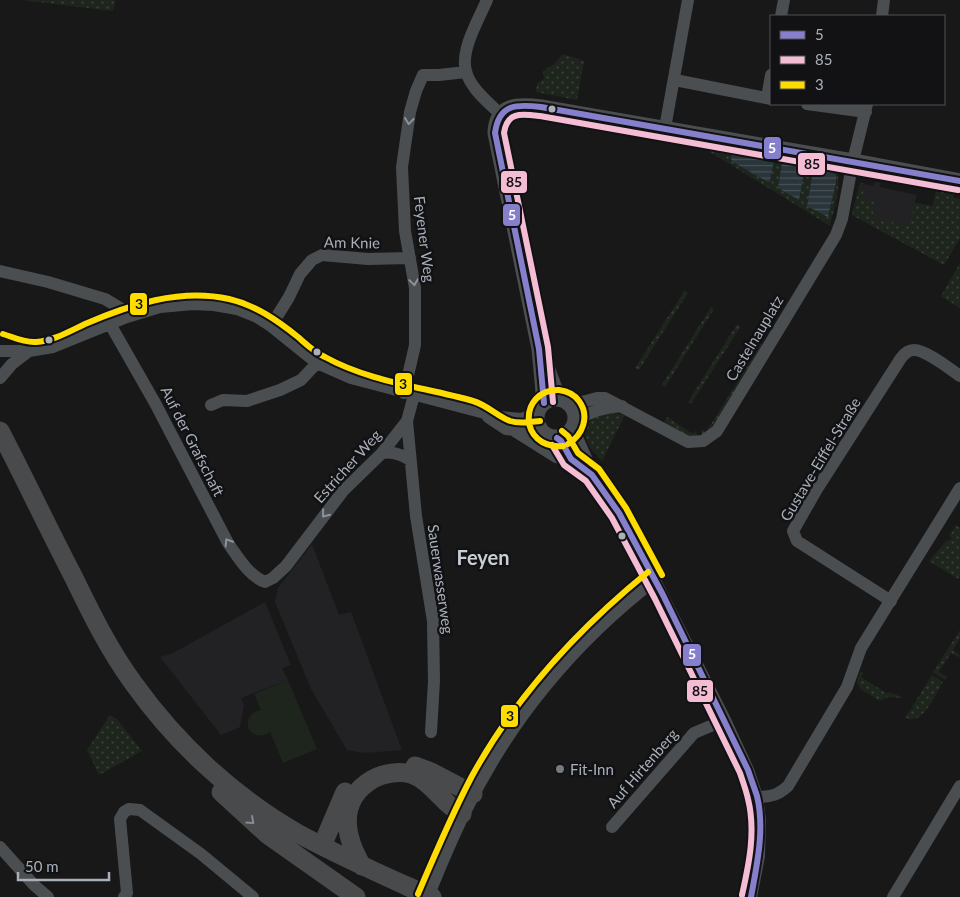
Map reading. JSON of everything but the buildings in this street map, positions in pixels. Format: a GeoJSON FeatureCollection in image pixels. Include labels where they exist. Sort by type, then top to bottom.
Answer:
{"type":"FeatureCollection","features":[{"type":"Feature","properties":{"kind":"main road"},"geometry":{"type":"LineString","coordinates":[[0,431],[102,634],[144,698],[185,745],[241,795],[296,832],[362,866],[432,897]]}},
{"type":"Feature","properties":{"kind":"main road"},"geometry":{"type":"LineString","coordinates":[[185,745],[201,772],[246,816],[288,850],[356,897]]}},
{"type":"Feature","properties":{"kind":"main road"},"geometry":{"type":"LineString","coordinates":[[322,846],[348,785],[358,775],[384,763],[394,762],[419,767],[473,794]]}},
{"type":"Feature","properties":{"kind":"main road"},"geometry":{"type":"LineString","coordinates":[[362,866],[353,851],[349,839],[347,827],[349,806],[354,794],[378,776],[399,772],[417,777],[424,781],[454,810],[462,814]]}},
{"type":"Feature","properties":{"kind":"street"},"geometry":{"type":"LineString","coordinates":[[487,0],[466,53],[466,72],[486,100],[500,114]]}},
{"type":"Feature","properties":{"kind":"street"},"geometry":{"type":"LineString","coordinates":[[665,128],[688,0]]}},
{"type":"Feature","properties":{"kind":"street"},"geometry":{"type":"LineString","coordinates":[[781,15],[784,0]]}},
{"type":"Feature","properties":{"kind":"street"},"geometry":{"type":"LineString","coordinates":[[882,15],[884,0]]}},
{"type":"Feature","properties":{"kind":"street","name":"Feyener Weg"},"geometry":{"type":"LineString","coordinates":[[409,394],[414,344],[416,288],[405,231],[402,167],[410,112],[423,74],[439,75],[466,72]]}},
{"type":"Feature","properties":{"kind":"street"},"geometry":{"type":"LineString","coordinates":[[675,80],[769,98]]}},
{"type":"Feature","properties":{"kind":"street"},"geometry":{"type":"LineString","coordinates":[[553,405],[539,349],[496,141],[496,125],[500,114],[510,108],[525,105],[960,181]]}},
{"type":"Feature","properties":{"kind":"street"},"geometry":{"type":"LineString","coordinates":[[822,105],[867,108]]}},
{"type":"Feature","properties":{"kind":"street","name":"Castelnauplatz"},"geometry":{"type":"LineString","coordinates":[[484,414],[515,419],[530,417],[553,405],[605,398],[654,426],[688,442],[703,441],[717,431],[836,236],[842,219],[853,161],[867,108]]}},
{"type":"Feature","properties":{"kind":"street","name":"Am Knie"},"geometry":{"type":"LineString","coordinates":[[271,326],[289,297],[300,274],[312,260],[322,255],[368,259],[410,258]]}},
{"type":"Feature","properties":{"kind":"street"},"geometry":{"type":"LineString","coordinates":[[0,271],[48,282],[105,299],[120,308],[126,317]]}},
{"type":"Feature","properties":{"kind":"street"},"geometry":{"type":"LineString","coordinates":[[0,351],[29,351],[62,344],[126,317],[160,307],[193,304],[214,305],[236,309],[257,317],[317,363],[351,378],[484,414],[506,428],[513,430],[541,430]]}},
{"type":"Feature","properties":{"kind":"street","name":"Auf der Grafschaft"},"geometry":{"type":"LineString","coordinates":[[110,324],[155,403],[228,543],[250,571]]}},
{"type":"Feature","properties":{"kind":"street"},"geometry":{"type":"LineString","coordinates":[[0,342],[29,351]]}},
{"type":"Feature","properties":{"kind":"street","name":"Gustave-Eiffel-Straße"},"geometry":{"type":"LineString","coordinates":[[891,601],[797,541],[794,531],[818,489],[905,353],[914,350],[922,352],[960,376]]}},
{"type":"Feature","properties":{"kind":"street"},"geometry":{"type":"LineString","coordinates":[[0,378],[8,368],[29,351]]}},
{"type":"Feature","properties":{"kind":"street"},"geometry":{"type":"LineString","coordinates":[[211,405],[223,400],[247,401],[280,390],[300,380],[317,363]]}},
{"type":"Feature","properties":{"kind":"street","name":"Estricher Weg"},"geometry":{"type":"LineString","coordinates":[[250,571],[258,579],[265,582],[273,578],[286,566],[342,491],[382,453],[407,422],[409,394]]}},
{"type":"Feature","properties":{"kind":"street"},"geometry":{"type":"LineString","coordinates":[[553,405],[575,413],[574,426],[592,475],[619,512],[725,720],[748,770],[757,797],[760,820],[758,856],[751,897]]}},
{"type":"Feature","properties":{"kind":"street"},"geometry":{"type":"LineString","coordinates":[[553,405],[537,420],[545,434],[561,441],[571,460]]}},
{"type":"Feature","properties":{"kind":"street"},"geometry":{"type":"LineString","coordinates":[[557,438],[568,434],[584,415],[601,408],[622,406]]}},
{"type":"Feature","properties":{"kind":"street","name":"Sauerwasserweg"},"geometry":{"type":"LineString","coordinates":[[407,422],[416,516],[432,621],[434,681],[431,732]]}},
{"type":"Feature","properties":{"kind":"street"},"geometry":{"type":"LineString","coordinates":[[513,430],[556,457],[571,460],[592,475]]}},
{"type":"Feature","properties":{"kind":"street"},"geometry":{"type":"LineString","coordinates":[[382,453],[399,454],[410,460]]}},
{"type":"Feature","properties":{"kind":"street"},"geometry":{"type":"LineString","coordinates":[[757,797],[770,797],[779,794],[788,786],[847,687],[861,648],[960,488]]}},
{"type":"Feature","properties":{"kind":"street"},"geometry":{"type":"LineString","coordinates":[[426,897],[462,814],[519,717],[579,645],[629,598],[654,579]]}},
{"type":"Feature","properties":{"kind":"street","name":"Auf Hirtenberg"},"geometry":{"type":"LineString","coordinates":[[612,827],[694,733],[725,720]]}},
{"type":"Feature","properties":{"kind":"street"},"geometry":{"type":"LineString","coordinates":[[893,897],[960,786]]}},
{"type":"Feature","properties":{"kind":"street"},"geometry":{"type":"LineString","coordinates":[[124,897],[127,893],[120,819],[124,812],[135,809],[140,810],[201,854],[252,897]]}},
{"type":"Feature","properties":{"kind":"street"},"geometry":{"type":"LineString","coordinates":[[0,847],[34,885],[48,897]]}},
{"type":"Feature","properties":{"kind":"shaded area"},"geometry":{"type":"Polygon","coordinates":[[[22,0],[116,0],[113,11],[22,0]]]}},
{"type":"Feature","properties":{"kind":"shaded area"},"geometry":{"type":"Polygon","coordinates":[[[563,54],[584,61],[577,100],[536,92],[537,83],[544,79],[543,71],[554,64],[563,54]]]}},
{"type":"Feature","properties":{"kind":"shaded area"},"geometry":{"type":"Polygon","coordinates":[[[709,146],[834,168],[837,173],[838,187],[830,226],[710,152],[709,146]]]}},
{"type":"Feature","properties":{"kind":"shaded area"},"geometry":{"type":"Polygon","coordinates":[[[731,154],[772,161],[770,181],[768,182],[733,162],[731,154]]]}},
{"type":"Feature","properties":{"kind":"shaded area"},"geometry":{"type":"Polygon","coordinates":[[[782,163],[805,167],[799,200],[778,188],[782,163]]]}},
{"type":"Feature","properties":{"kind":"shaded area"},"geometry":{"type":"Polygon","coordinates":[[[817,169],[833,172],[836,175],[828,217],[807,206],[813,171],[817,169]]]}},
{"type":"Feature","properties":{"kind":"shaded area"},"geometry":{"type":"Polygon","coordinates":[[[875,182],[881,183],[880,187],[917,195],[915,203],[933,206],[936,190],[955,192],[953,198],[960,199],[960,238],[944,265],[852,215],[860,183],[874,186],[875,182]]]}},
{"type":"Feature","properties":{"kind":"shaded area"},"geometry":{"type":"Polygon","coordinates":[[[860,183],[865,184],[862,200],[875,202],[872,218],[910,226],[915,203],[933,206],[936,190],[955,192],[953,198],[960,199],[960,238],[944,265],[852,215],[860,183]]]}},
{"type":"Feature","properties":{"kind":"shaded area"},"geometry":{"type":"Polygon","coordinates":[[[960,263],[960,308],[941,296],[960,263]]]}},
{"type":"Feature","properties":{"kind":"shaded area"},"geometry":{"type":"Polygon","coordinates":[[[685,290],[688,293],[639,370],[635,368],[685,290]]]}},
{"type":"Feature","properties":{"kind":"shaded area"},"geometry":{"type":"Polygon","coordinates":[[[711,307],[714,309],[665,387],[662,385],[711,307]]]}},
{"type":"Feature","properties":{"kind":"shaded area"},"geometry":{"type":"Polygon","coordinates":[[[737,324],[741,326],[691,404],[688,402],[737,324]]]}},
{"type":"Feature","properties":{"kind":"shaded area"},"geometry":{"type":"Polygon","coordinates":[[[754,340],[762,344],[763,348],[708,434],[697,439],[692,439],[666,427],[664,423],[667,417],[693,434],[696,431],[698,438],[703,436],[701,429],[706,432],[760,346],[753,342],[754,340]]]}},
{"type":"Feature","properties":{"kind":"shaded area"},"geometry":{"type":"Polygon","coordinates":[[[613,413],[625,415],[602,461],[590,448],[583,430],[592,420],[613,413]]]}},
{"type":"Feature","properties":{"kind":"shaded area"},"geometry":{"type":"Polygon","coordinates":[[[956,525],[960,528],[960,576],[958,579],[929,561],[947,540],[952,538],[949,536],[956,525]]]}},
{"type":"Feature","properties":{"kind":"shaded area"},"geometry":{"type":"Polygon","coordinates":[[[312,544],[339,615],[351,612],[402,750],[365,753],[347,750],[311,689],[275,602],[278,588],[312,544]]]}},
{"type":"Feature","properties":{"kind":"shaded area"},"geometry":{"type":"Polygon","coordinates":[[[265,602],[291,665],[282,668],[288,680],[241,698],[244,705],[240,727],[221,735],[160,657],[171,654],[265,602]]]}},
{"type":"Feature","properties":{"kind":"shaded area"},"geometry":{"type":"Polygon","coordinates":[[[960,630],[960,638],[953,650],[960,655],[959,657],[951,653],[939,672],[947,677],[945,680],[933,672],[960,630]]]}},
{"type":"Feature","properties":{"kind":"shaded area"},"geometry":{"type":"Polygon","coordinates":[[[860,672],[863,673],[861,677],[888,694],[889,692],[903,698],[888,697],[880,701],[860,689],[857,682],[860,672]]]}},
{"type":"Feature","properties":{"kind":"shaded area"},"geometry":{"type":"Polygon","coordinates":[[[932,675],[943,682],[932,702],[917,718],[905,717],[912,708],[920,712],[912,707],[932,675]]]}},
{"type":"Feature","properties":{"kind":"shaded area"},"geometry":{"type":"Polygon","coordinates":[[[288,680],[317,749],[283,763],[270,732],[256,735],[252,733],[248,723],[249,718],[254,713],[261,710],[254,694],[288,680]]]}},
{"type":"Feature","properties":{"kind":"shaded area"},"geometry":{"type":"Polygon","coordinates":[[[110,715],[117,719],[142,751],[99,775],[87,750],[110,715]]]}},
{"type":"Feature","properties":{"kind":"transit line","name":"5"},"geometry":{"type":"LineString","coordinates":[[544,403],[539,349],[495,133],[500,116],[510,108],[517,106],[541,107],[960,181]]}},
{"type":"Feature","properties":{"kind":"transit line","name":"85"},"geometry":{"type":"LineString","coordinates":[[553,402],[548,347],[504,133],[508,121],[512,117],[516,115],[540,116],[958,190]]}},
{"type":"Feature","properties":{"kind":"transit line","name":"3"},"geometry":{"type":"LineString","coordinates":[[3,334],[27,342],[49,340],[119,311],[155,300],[174,297],[211,296],[248,305],[274,319],[317,353],[360,372],[473,401],[510,421],[521,423],[540,421]]}},
{"type":"Feature","properties":{"kind":"transit line","name":"3"},"geometry":{"type":"LineString","coordinates":[[563,446],[548,445],[538,439],[531,430],[530,408],[536,399],[546,392],[559,390],[568,392],[577,399],[582,407],[584,413],[583,425],[578,436],[568,444]]}},
{"type":"Feature","properties":{"kind":"transit line","name":"3"},"geometry":{"type":"LineString","coordinates":[[562,431],[568,436],[578,453],[599,469],[626,508],[662,575]]}},
{"type":"Feature","properties":{"kind":"transit line","name":"5"},"geometry":{"type":"LineString","coordinates":[[557,438],[561,441],[571,459],[592,475],[619,513],[663,595],[748,770],[757,796],[760,821],[756,872],[751,897]]}},
{"type":"Feature","properties":{"kind":"transit line","name":"85"},"geometry":{"type":"LineString","coordinates":[[552,445],[564,465],[586,481],[612,518],[655,599],[740,773],[748,799],[751,823],[749,859],[742,895]]}},
{"type":"Feature","properties":{"kind":"transit line","name":"3"},"geometry":{"type":"LineString","coordinates":[[418,894],[472,776],[508,718],[550,665],[573,641],[648,572]]}},
{"type":"Feature","properties":{"kind":"place","name":"Fit-Inn"},"geometry":{"type":"Point","coordinates":[560,769]}},
{"type":"Feature","properties":{"kind":"district","name":"Feyen"},"geometry":{"type":"Point","coordinates":[483,557]}}]}
